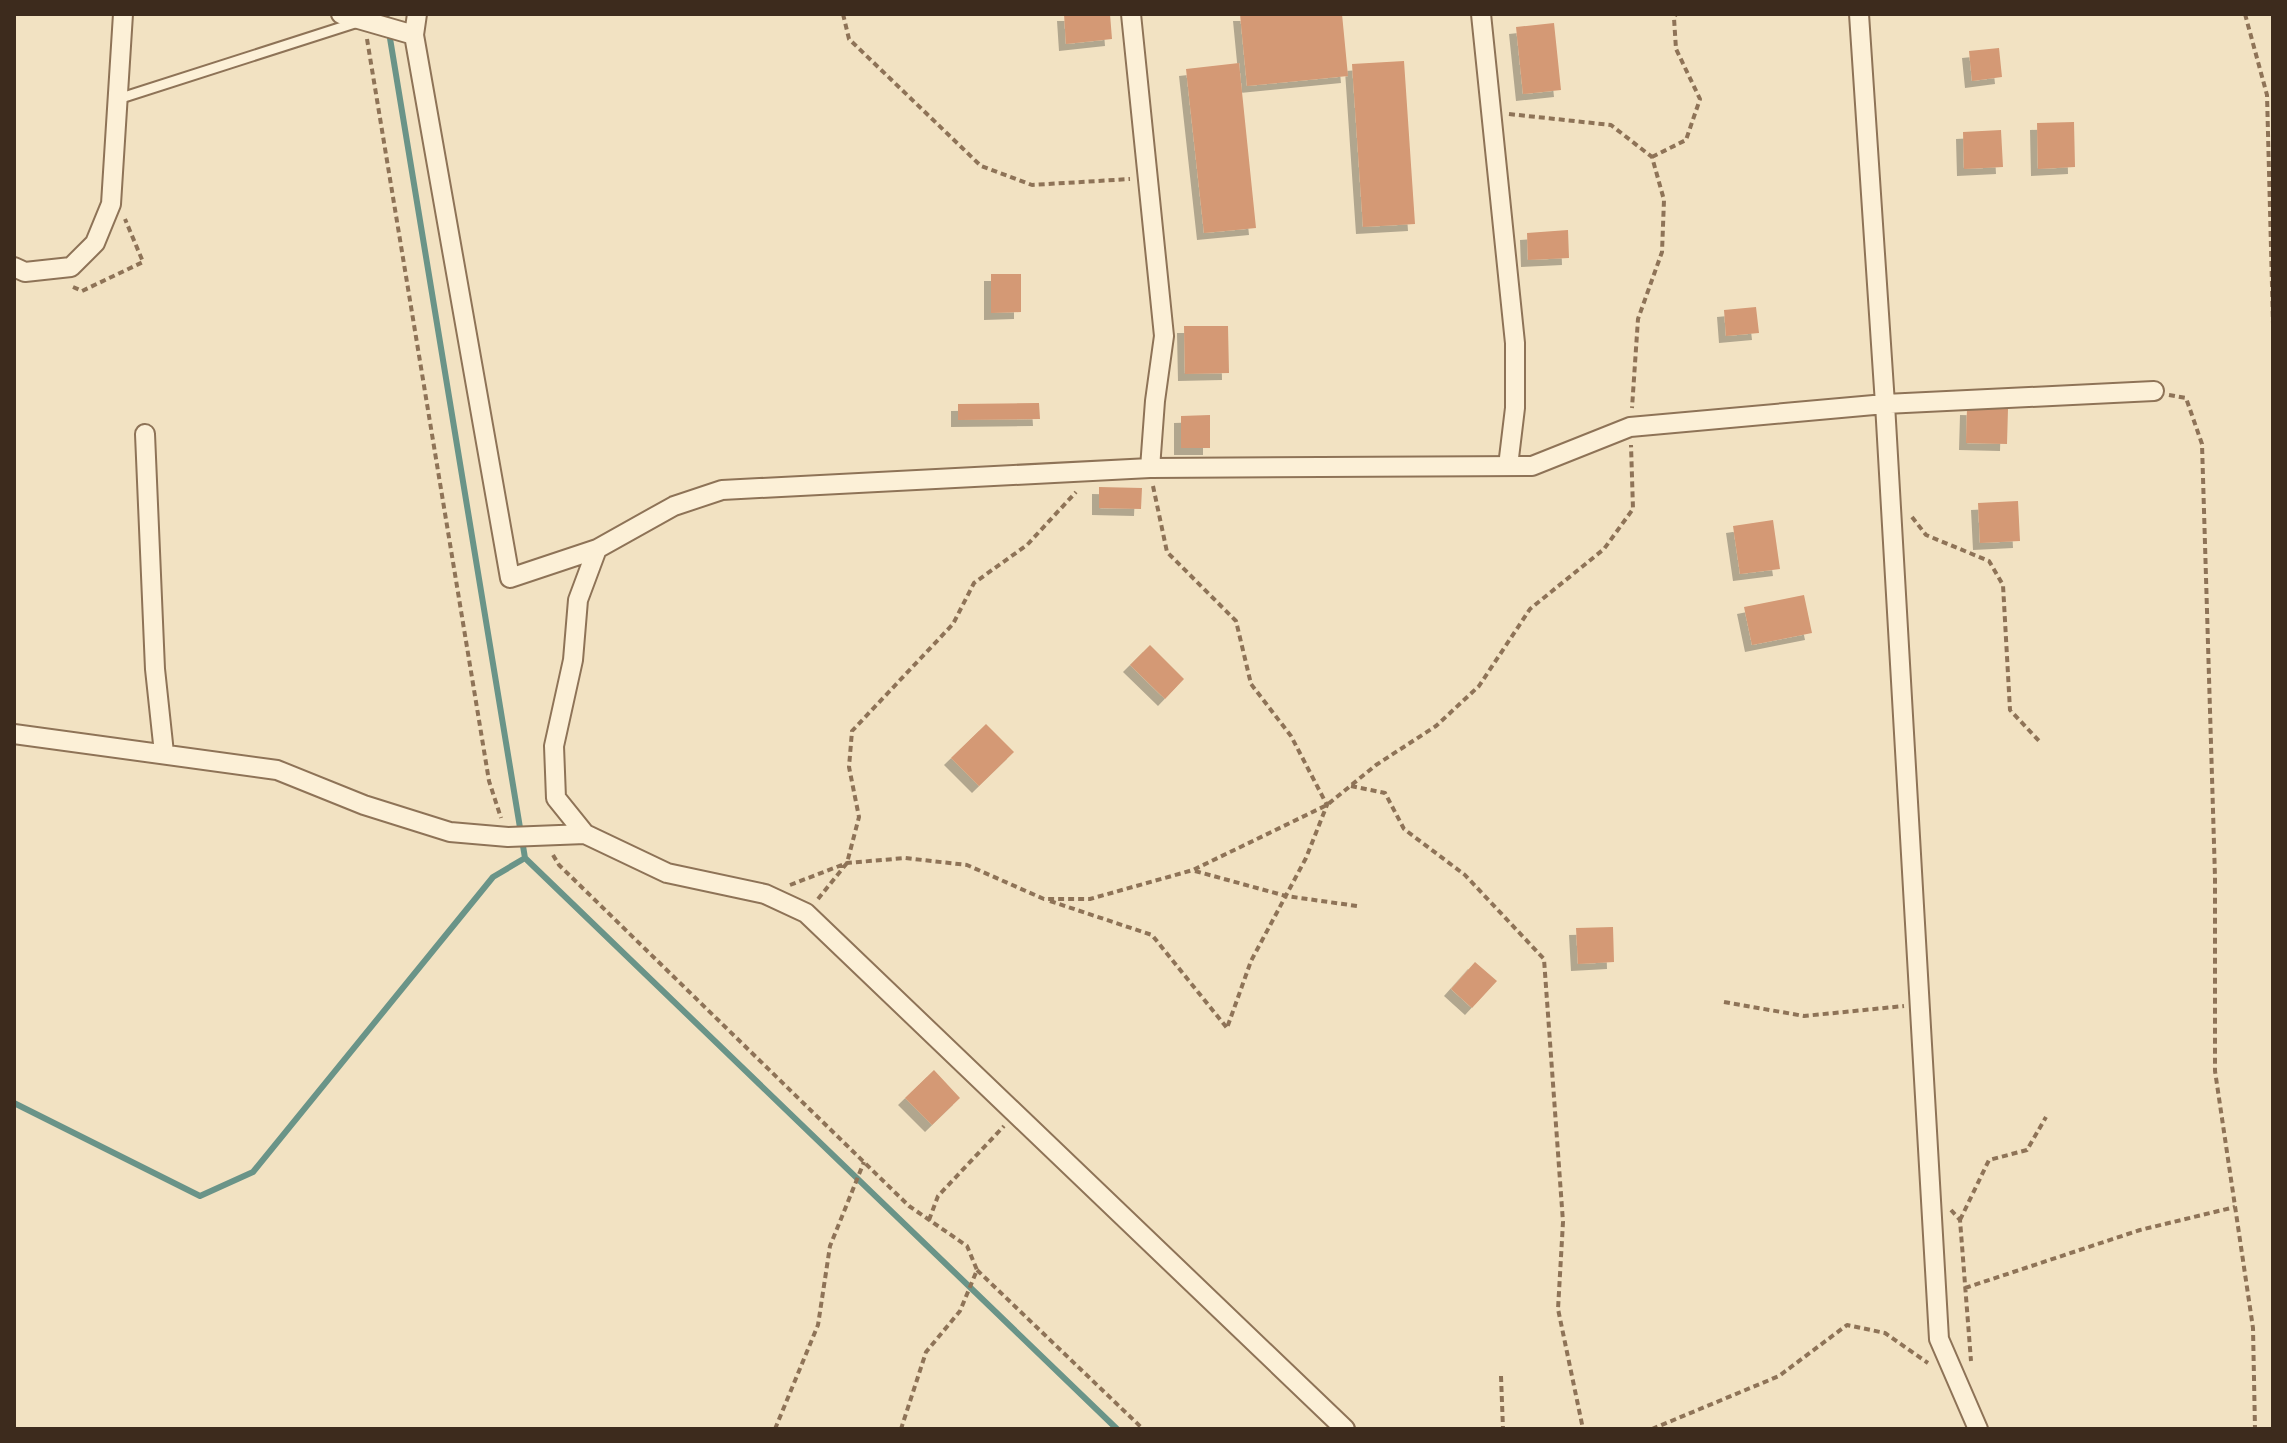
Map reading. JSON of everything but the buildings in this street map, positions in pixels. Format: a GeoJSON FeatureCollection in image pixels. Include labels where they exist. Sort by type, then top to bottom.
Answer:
{"type":"FeatureCollection","features":[{"type":"Feature","properties":{"kind":"street"},"geometry":{"type":"LineString","coordinates":[[14,267],[25,272],[71,267],[95,243],[111,204],[123,14]]}},
{"type":"Feature","properties":{"kind":"street"},"geometry":{"type":"LineString","coordinates":[[341,14],[414,35]]}},
{"type":"Feature","properties":{"kind":"street"},"geometry":{"type":"LineString","coordinates":[[417,14],[414,35],[510,578],[597,549],[674,506],[722,490],[1150,468],[1532,466],[1630,427],[1885,404],[2154,391]]}},
{"type":"Feature","properties":{"kind":"street"},"geometry":{"type":"LineString","coordinates":[[1131,14],[1164,336],[1150,468]]}},
{"type":"Feature","properties":{"kind":"street"},"geometry":{"type":"LineString","coordinates":[[1481,14],[1515,343],[1515,408],[1508,466]]}},
{"type":"Feature","properties":{"kind":"street"},"geometry":{"type":"LineString","coordinates":[[1859,14],[1885,404],[1939,1339],[1978,1429]]}},
{"type":"Feature","properties":{"kind":"street"},"geometry":{"type":"LineString","coordinates":[[145,434],[155,669],[164,753]]}},
{"type":"Feature","properties":{"kind":"street"},"geometry":{"type":"LineString","coordinates":[[597,549],[578,600],[573,660],[554,746],[556,798],[585,834],[667,873],[765,894],[806,913],[1345,1429]]}},
{"type":"Feature","properties":{"kind":"street"},"geometry":{"type":"LineString","coordinates":[[14,734],[277,770],[364,805],[450,832],[508,837],[585,834]]}},
{"type":"Feature","properties":{"kind":"lane"},"geometry":{"type":"LineString","coordinates":[[118,99],[364,21]]}},
{"type":"Feature","properties":{"kind":"path"},"geometry":{"type":"LineString","coordinates":[[843,14],[849,39],[981,166],[1032,185],[1148,178]]}},
{"type":"Feature","properties":{"kind":"path"},"geometry":{"type":"LineString","coordinates":[[1652,157],[1686,140],[1700,99],[1676,49],[1676,14]]}},
{"type":"Feature","properties":{"kind":"path"},"geometry":{"type":"LineString","coordinates":[[2245,14],[2267,95],[2273,324]]}},
{"type":"Feature","properties":{"kind":"path"},"geometry":{"type":"LineString","coordinates":[[364,21],[489,781],[508,837]]}},
{"type":"Feature","properties":{"kind":"path"},"geometry":{"type":"LineString","coordinates":[[1044,899],[1090,899],[1193,870],[1327,805],[1376,765],[1436,726],[1479,686],[1530,609],[1604,549],[1633,509],[1630,427],[1638,319],[1662,252],[1664,200],[1652,157],[1611,125],[1491,112]]}},
{"type":"Feature","properties":{"kind":"path"},"geometry":{"type":"LineString","coordinates":[[2154,391],[2186,398],[2202,444],[2215,877],[2215,1071],[2253,1328],[2255,1429]]}},
{"type":"Feature","properties":{"kind":"path"},"geometry":{"type":"LineString","coordinates":[[765,894],[847,863],[905,858],[967,865],[1044,899],[1152,935],[1227,1028],[1251,961],[1306,858],[1327,805],[1291,736],[1251,684],[1236,621],[1167,552],[1150,468]]}},
{"type":"Feature","properties":{"kind":"path"},"geometry":{"type":"LineString","coordinates":[[806,913],[847,863],[859,817],[849,767],[852,731],[953,624],[974,583],[1027,545],[1095,471]]}},
{"type":"Feature","properties":{"kind":"path"},"geometry":{"type":"LineString","coordinates":[[1890,490],[1926,535],[1989,561],[2003,585],[2010,710],[2041,743]]}},
{"type":"Feature","properties":{"kind":"path"},"geometry":{"type":"LineString","coordinates":[[1351,786],[1385,793],[1404,829],[1465,875],[1544,959],[1563,1222],[1558,1309],[1583,1429]]}},
{"type":"Feature","properties":{"kind":"path"},"geometry":{"type":"LineString","coordinates":[[542,836],[559,865],[909,1206],[967,1246],[977,1270],[1143,1429]]}},
{"type":"Feature","properties":{"kind":"path"},"geometry":{"type":"LineString","coordinates":[[1193,870],[1286,896],[1357,906]]}},
{"type":"Feature","properties":{"kind":"path"},"geometry":{"type":"LineString","coordinates":[[1724,1002],[1804,1016],[1920,1004]]}},
{"type":"Feature","properties":{"kind":"path"},"geometry":{"type":"LineString","coordinates":[[929,1220],[938,1196],[1016,1114]]}},
{"type":"Feature","properties":{"kind":"path"},"geometry":{"type":"LineString","coordinates":[[1971,1363],[1960,1220],[1989,1160],[2027,1150],[2046,1117]]}},
{"type":"Feature","properties":{"kind":"path"},"geometry":{"type":"LineString","coordinates":[[775,1429],[818,1325],[830,1246],[864,1162]]}},
{"type":"Feature","properties":{"kind":"path"},"geometry":{"type":"LineString","coordinates":[[1930,1184],[1960,1220]]}},
{"type":"Feature","properties":{"kind":"path"},"geometry":{"type":"LineString","coordinates":[[1965,1288],[2140,1230],[2235,1207]]}},
{"type":"Feature","properties":{"kind":"path"},"geometry":{"type":"LineString","coordinates":[[901,1429],[926,1352],[960,1311],[977,1270]]}},
{"type":"Feature","properties":{"kind":"path"},"geometry":{"type":"LineString","coordinates":[[1652,1429],[1779,1376],[1847,1325],[1885,1333],[1959,1385]]}},
{"type":"Feature","properties":{"kind":"path"},"geometry":{"type":"LineString","coordinates":[[1501,1376],[1503,1429]]}},
{"type":"Feature","properties":{"kind":"waterway"},"geometry":{"type":"LineString","coordinates":[[386,14],[525,858],[1117,1429]]}},
{"type":"Feature","properties":{"kind":"waterway"},"geometry":{"type":"LineString","coordinates":[[14,1103],[200,1196],[253,1172],[493,877],[525,858]]}}]}
